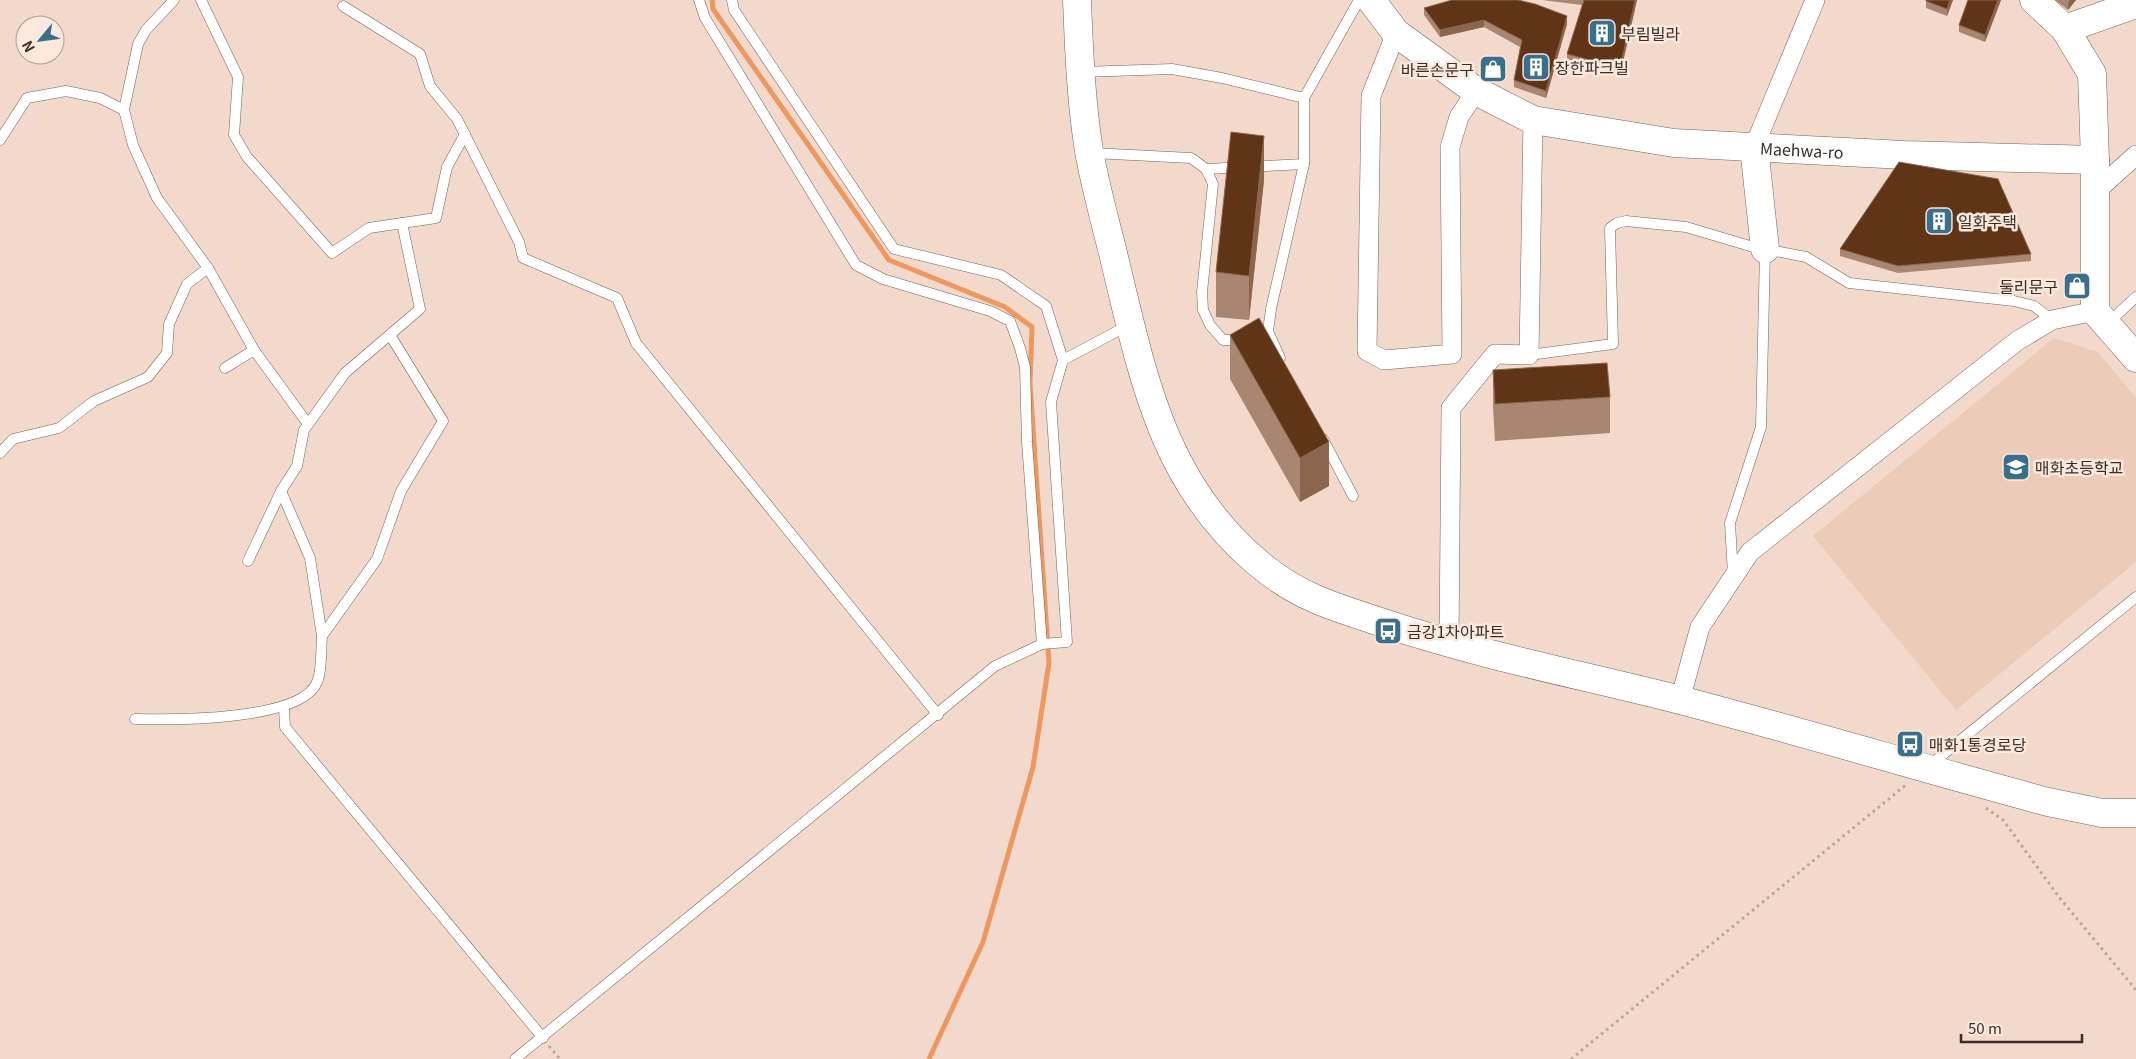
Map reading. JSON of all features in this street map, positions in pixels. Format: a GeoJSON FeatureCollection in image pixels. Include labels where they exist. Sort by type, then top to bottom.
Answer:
{"type":"FeatureCollection","features":[{"type":"Feature","properties":{"kind":"street"},"geometry":{"type":"LineString","coordinates":[[1077,0],[1079,72],[1089,153],[1130,324],[1155,412],[1168,447],[1189,482],[1220,527],[1254,561],[1293,590],[1317,602],[1450,644],[1680,700],[2048,802],[2102,813],[2136,813]]}},
{"type":"Feature","properties":{"kind":"street","name":"Maehwa-ro"},"geometry":{"type":"LineString","coordinates":[[1371,0],[1396,33],[1476,91],[1533,120],[1674,143],[1904,155],[2096,160]]}},
{"type":"Feature","properties":{"kind":"street"},"geometry":{"type":"LineString","coordinates":[[1765,249],[1754,147],[1815,0]]}},
{"type":"Feature","properties":{"kind":"street"},"geometry":{"type":"LineString","coordinates":[[2034,0],[2065,29],[2092,74],[2101,318],[2136,358]]}},
{"type":"Feature","properties":{"kind":"street"},"geometry":{"type":"LineString","coordinates":[[2065,29],[2136,4]]}},
{"type":"Feature","properties":{"kind":"street"},"geometry":{"type":"LineString","coordinates":[[1396,33],[1371,96],[1367,351],[1384,360],[1452,354],[1450,147],[1459,117],[1476,91]]}},
{"type":"Feature","properties":{"kind":"street"},"geometry":{"type":"LineString","coordinates":[[1450,644],[1451,408],[1495,354],[1529,355],[1533,120]]}},
{"type":"Feature","properties":{"kind":"street"},"geometry":{"type":"LineString","coordinates":[[2096,192],[2136,155]]}},
{"type":"Feature","properties":{"kind":"street"},"geometry":{"type":"LineString","coordinates":[[1680,700],[1700,627],[1750,552],[2017,341],[2052,320],[2101,318]]}},
{"type":"Feature","properties":{"kind":"lane"},"geometry":{"type":"LineString","coordinates":[[174,0],[146,30],[138,44],[124,110],[134,145],[157,198],[208,268],[254,350],[308,424]]}},
{"type":"Feature","properties":{"kind":"lane"},"geometry":{"type":"LineString","coordinates":[[201,0],[238,77],[234,135],[247,157],[332,253],[369,228],[436,218],[447,167],[465,134]]}},
{"type":"Feature","properties":{"kind":"lane"},"geometry":{"type":"LineString","coordinates":[[699,0],[705,18],[856,265],[883,279],[990,311],[1010,321],[1025,367],[1027,442],[1042,644]]}},
{"type":"Feature","properties":{"kind":"lane"},"geometry":{"type":"LineString","coordinates":[[515,1059],[938,715],[995,666],[1042,644],[1067,642],[1052,402],[1063,360],[1046,306],[1001,275],[894,249],[734,10],[732,0]]}},
{"type":"Feature","properties":{"kind":"lane"},"geometry":{"type":"LineString","coordinates":[[1089,153],[1191,158],[1206,169],[1213,184],[1202,292],[1203,310],[1210,325],[1223,340],[1242,341],[1259,334],[1271,309],[1304,164],[1304,98],[1359,0]]}},
{"type":"Feature","properties":{"kind":"lane"},"geometry":{"type":"LineString","coordinates":[[343,6],[420,54],[430,86],[457,119],[520,242],[523,258],[617,298],[636,344],[938,715]]}},
{"type":"Feature","properties":{"kind":"lane"},"geometry":{"type":"LineString","coordinates":[[1079,72],[1172,69],[1222,78],[1304,98]]}},
{"type":"Feature","properties":{"kind":"lane"},"geometry":{"type":"LineString","coordinates":[[0,140],[27,98],[66,90],[100,98],[124,110]]}},
{"type":"Feature","properties":{"kind":"lane"},"geometry":{"type":"LineString","coordinates":[[1206,169],[1304,164]]}},
{"type":"Feature","properties":{"kind":"lane"},"geometry":{"type":"LineString","coordinates":[[1529,355],[1613,344],[1610,228],[1617,223],[1626,221],[1686,227],[1765,249],[1806,257],[1849,284],[2014,302],[2034,306],[2052,320]]}},
{"type":"Feature","properties":{"kind":"lane"},"geometry":{"type":"LineString","coordinates":[[248,561],[281,491],[297,466],[304,430],[308,424],[345,373],[420,309],[402,223]]}},
{"type":"Feature","properties":{"kind":"lane"},"geometry":{"type":"LineString","coordinates":[[1733,578],[1730,523],[1761,427],[1765,249]]}},
{"type":"Feature","properties":{"kind":"lane"},"geometry":{"type":"LineString","coordinates":[[0,453],[13,439],[59,428],[94,401],[148,377],[167,353],[169,324],[187,284],[208,268]]}},
{"type":"Feature","properties":{"kind":"lane"},"geometry":{"type":"LineString","coordinates":[[2101,318],[2136,297]]}},
{"type":"Feature","properties":{"kind":"lane"},"geometry":{"type":"LineString","coordinates":[[1063,360],[1130,324]]}},
{"type":"Feature","properties":{"kind":"lane"},"geometry":{"type":"LineString","coordinates":[[1259,334],[1284,365]]}},
{"type":"Feature","properties":{"kind":"lane"},"geometry":{"type":"LineString","coordinates":[[322,636],[377,559],[401,491],[443,421],[390,335]]}},
{"type":"Feature","properties":{"kind":"lane"},"geometry":{"type":"LineString","coordinates":[[225,368],[254,350]]}},
{"type":"Feature","properties":{"kind":"lane"},"geometry":{"type":"LineString","coordinates":[[1316,426],[1353,496]]}},
{"type":"Feature","properties":{"kind":"lane"},"geometry":{"type":"LineString","coordinates":[[135,719],[188,720],[284,708],[300,701],[317,683],[322,636],[310,558],[281,491]]}},
{"type":"Feature","properties":{"kind":"lane"},"geometry":{"type":"LineString","coordinates":[[1925,769],[2136,597]]}},
{"type":"Feature","properties":{"kind":"lane"},"geometry":{"type":"LineString","coordinates":[[284,708],[285,727],[543,1038]]}},
{"type":"Feature","properties":{"kind":"path"},"geometry":{"type":"LineString","coordinates":[[1571,1059],[1925,769]]}},
{"type":"Feature","properties":{"kind":"path"},"geometry":{"type":"LineString","coordinates":[[1980,804],[2003,820],[2059,897],[2136,990]]}},
{"type":"Feature","properties":{"kind":"shaded area","name":"매화초등학교"},"geometry":{"type":"Polygon","coordinates":[[[2054,338],[2098,352],[2136,398],[2136,562],[1956,710],[1813,536],[2054,338]]]}},
{"type":"Feature","properties":{"kind":"building","name":"장한파크빌"},"geometry":{"type":"Polygon","coordinates":[[[1452,0],[1518,0],[1567,16],[1546,91],[1514,80],[1522,40],[1484,20],[1440,30],[1424,8],[1452,0]]]}},
{"type":"Feature","properties":{"kind":"building","name":"부림빌라"},"geometry":{"type":"Polygon","coordinates":[[[1584,0],[1635,0],[1620,68],[1567,54],[1584,0]]]}},
{"type":"Feature","properties":{"kind":"building"},"geometry":{"type":"Polygon","coordinates":[[[1926,0],[1950,0],[1947,9],[1926,0]]]}},
{"type":"Feature","properties":{"kind":"building"},"geometry":{"type":"Polygon","coordinates":[[[1968,0],[1998,0],[1985,35],[1959,25],[1968,0]]]}},
{"type":"Feature","properties":{"kind":"building"},"geometry":{"type":"Polygon","coordinates":[[[1231,132],[1264,136],[1249,276],[1216,272],[1231,132]]]}},
{"type":"Feature","properties":{"kind":"building","name":"일화주택"},"geometry":{"type":"Polygon","coordinates":[[[1899,162],[1998,179],[2031,254],[1898,266],[1840,249],[1899,162]]]}},
{"type":"Feature","properties":{"kind":"building"},"geometry":{"type":"Polygon","coordinates":[[[1259,318],[1329,442],[1300,458],[1230,335],[1259,318]]]}},
{"type":"Feature","properties":{"kind":"building"},"geometry":{"type":"Polygon","coordinates":[[[1607,363],[1610,397],[1495,404],[1493,370],[1607,363]]]}},
{"type":"Feature","properties":{"kind":"waterway"},"geometry":{"type":"LineString","coordinates":[[712,0],[713,9],[889,260],[1005,307],[1032,327],[1030,383],[1049,663],[1033,767],[983,942],[929,1059]]}},
{"type":"Feature","properties":{"kind":"place","name":"부림빌라"},"geometry":{"type":"Point","coordinates":[1602,33]}},
{"type":"Feature","properties":{"kind":"place","name":"장한파크빌"},"geometry":{"type":"Point","coordinates":[1536,67]}},
{"type":"Feature","properties":{"kind":"place","name":"바른손문구"},"geometry":{"type":"Point","coordinates":[1493,69]}},
{"type":"Feature","properties":{"kind":"place","name":"일화주택"},"geometry":{"type":"Point","coordinates":[1939,221]}},
{"type":"Feature","properties":{"kind":"place","name":"둘리문구"},"geometry":{"type":"Point","coordinates":[2077,286]}},
{"type":"Feature","properties":{"kind":"place","name":"매화초등학교"},"geometry":{"type":"Point","coordinates":[2016,467]}},
{"type":"Feature","properties":{"kind":"place","name":"금강1차아파트"},"geometry":{"type":"Point","coordinates":[1388,631]}},
{"type":"Feature","properties":{"kind":"place","name":"매화1통경로당"},"geometry":{"type":"Point","coordinates":[1910,744]}}]}
